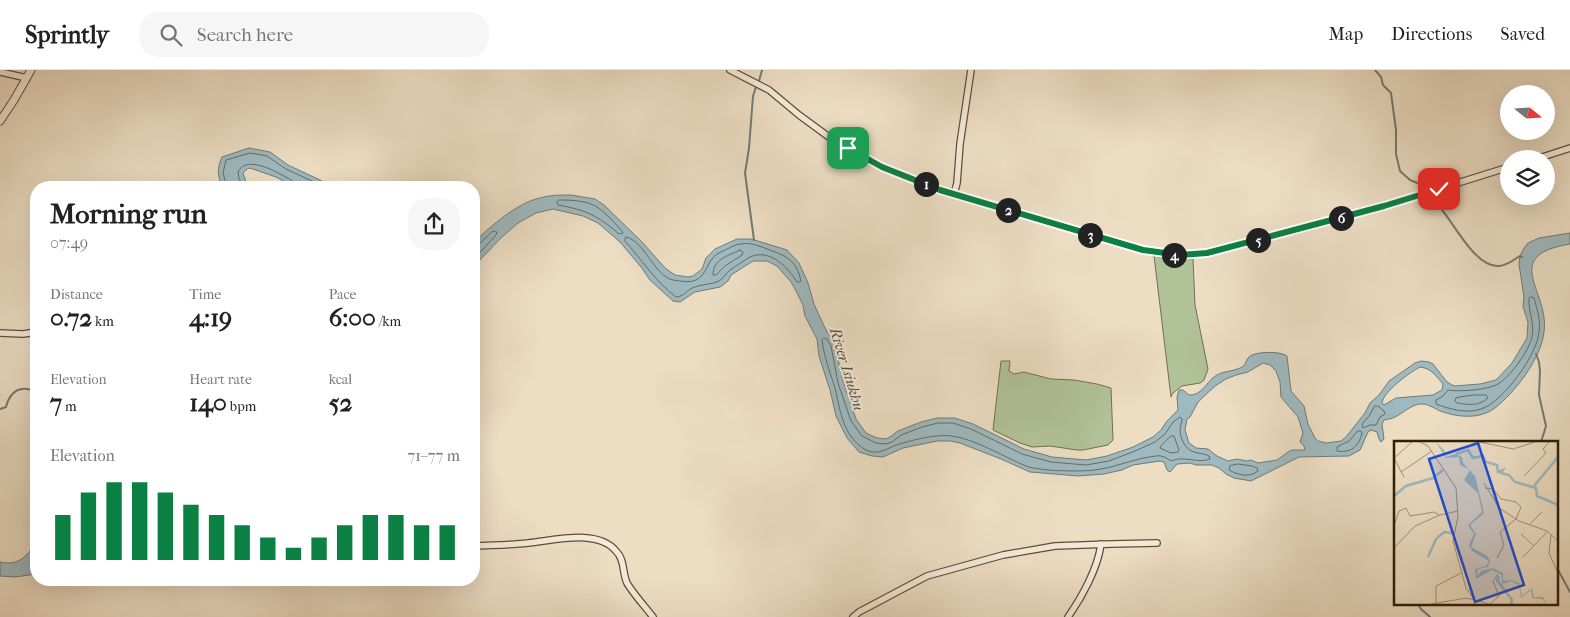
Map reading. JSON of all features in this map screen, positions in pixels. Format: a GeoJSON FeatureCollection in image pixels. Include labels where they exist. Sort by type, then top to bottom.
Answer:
{"type":"FeatureCollection","features":[{"type":"Feature","properties":{"kind":"street"},"geometry":{"type":"LineString","coordinates":[[0,121],[32,70]]}},
{"type":"Feature","properties":{"kind":"street"},"geometry":{"type":"LineString","coordinates":[[730,70],[762,86],[829,137],[872,162],[910,179],[954,194],[1143,250],[1166,254],[1195,255],[1230,248],[1384,206],[1500,170]]}},
{"type":"Feature","properties":{"kind":"street"},"geometry":{"type":"LineString","coordinates":[[954,194],[971,70]]}},
{"type":"Feature","properties":{"kind":"street"},"geometry":{"type":"LineString","coordinates":[[0,72],[27,78]]}},
{"type":"Feature","properties":{"kind":"street"},"geometry":{"type":"LineString","coordinates":[[1555,153],[1570,148]]}},
{"type":"Feature","properties":{"kind":"street"},"geometry":{"type":"LineString","coordinates":[[0,333],[30,333]]}},
{"type":"Feature","properties":{"kind":"street"},"geometry":{"type":"LineString","coordinates":[[480,546],[527,544],[572,537],[594,539],[609,544],[622,558],[627,583],[653,617]]}},
{"type":"Feature","properties":{"kind":"street"},"geometry":{"type":"LineString","coordinates":[[1068,617],[1097,561],[1101,544]]}},
{"type":"Feature","properties":{"kind":"street"},"geometry":{"type":"LineString","coordinates":[[853,617],[927,576],[1003,555],[1055,546],[1156,544]]}},
{"type":"Feature","properties":{"kind":"green space"},"geometry":{"type":"Polygon","coordinates":[[[1154,256],[1172,259],[1193,259],[1195,305],[1208,369],[1204,380],[1200,383],[1182,386],[1171,397],[1154,256]]]}},
{"type":"Feature","properties":{"kind":"green space"},"geometry":{"type":"Polygon","coordinates":[[[1001,361],[1010,361],[1009,371],[1014,374],[1024,372],[1051,379],[1074,380],[1111,388],[1113,440],[1108,445],[1083,450],[1050,446],[1032,447],[993,430],[1001,361]]]}},
{"type":"Feature","properties":{"kind":"water"},"geometry":{"type":"Polygon","coordinates":[[[249,148],[270,152],[288,165],[322,181],[284,181],[250,168],[243,173],[246,181],[220,181],[218,172],[222,157],[249,148]]]}},
{"type":"Feature","properties":{"kind":"water"},"geometry":{"type":"Polygon","coordinates":[[[556,195],[571,195],[595,199],[604,205],[642,242],[665,268],[675,275],[693,276],[702,269],[706,258],[715,249],[737,239],[751,239],[787,250],[799,263],[808,283],[814,304],[835,345],[843,381],[856,419],[866,433],[877,438],[886,439],[898,431],[921,422],[937,418],[955,418],[973,424],[1024,449],[1052,457],[1086,460],[1107,456],[1133,447],[1153,437],[1178,410],[1177,397],[1179,390],[1193,395],[1203,389],[1217,375],[1242,367],[1249,357],[1262,353],[1284,354],[1287,356],[1291,391],[1304,406],[1308,424],[1315,438],[1326,443],[1341,441],[1346,437],[1365,413],[1370,403],[1379,395],[1389,381],[1415,363],[1421,361],[1433,364],[1447,382],[1454,386],[1480,384],[1496,380],[1512,363],[1527,338],[1528,322],[1523,307],[1524,297],[1519,264],[1524,248],[1528,243],[1539,238],[1570,233],[1570,244],[1549,250],[1537,257],[1532,266],[1533,277],[1544,317],[1542,342],[1532,364],[1519,384],[1503,401],[1489,412],[1475,416],[1461,416],[1422,404],[1415,405],[1394,418],[1384,420],[1382,424],[1384,439],[1381,442],[1377,432],[1371,430],[1368,432],[1360,450],[1349,456],[1299,457],[1251,481],[1234,478],[1212,465],[1177,464],[1170,472],[1167,470],[1164,462],[1160,461],[1133,465],[1122,470],[1104,474],[1078,476],[1030,472],[960,443],[950,441],[937,441],[903,448],[883,457],[859,452],[847,438],[836,416],[819,356],[817,339],[805,316],[803,305],[791,282],[777,266],[767,261],[753,261],[731,275],[728,281],[720,287],[695,292],[680,302],[673,301],[650,280],[620,242],[598,223],[583,216],[553,209],[536,213],[518,223],[480,260],[480,236],[488,229],[522,205],[556,195]],[[1263,363],[1248,372],[1226,379],[1215,386],[1198,402],[1187,419],[1185,430],[1189,443],[1196,448],[1208,449],[1228,461],[1237,459],[1251,460],[1258,463],[1277,460],[1291,450],[1305,450],[1300,442],[1303,433],[1298,417],[1281,397],[1280,382],[1276,371],[1270,365],[1263,363]],[[1420,367],[1404,378],[1387,393],[1382,403],[1384,405],[1396,398],[1433,395],[1442,390],[1443,384],[1436,375],[1420,367]]]}},
{"type":"Feature","properties":{"kind":"water"},"geometry":{"type":"Polygon","coordinates":[[[30,551],[30,575],[15,577],[0,576],[0,562],[12,563],[25,556],[30,551]]]}},
{"type":"Feature","properties":{"kind":"waterway"},"geometry":{"type":"LineString","coordinates":[[759,81],[762,70]]}},
{"type":"Feature","properties":{"kind":"waterway"},"geometry":{"type":"LineString","coordinates":[[1375,70],[1381,77],[1383,85],[1391,93],[1396,130],[1396,154],[1400,171],[1410,180],[1425,186],[1427,190]]}},
{"type":"Feature","properties":{"kind":"waterway"},"geometry":{"type":"LineString","coordinates":[[754,240],[745,173],[753,96],[756,87]]}},
{"type":"Feature","properties":{"kind":"waterway"},"geometry":{"type":"LineString","coordinates":[[1429,195],[1474,253],[1482,260],[1490,265],[1499,266],[1520,256],[1522,257]]}},
{"type":"Feature","properties":{"kind":"waterway"},"geometry":{"type":"LineString","coordinates":[[1536,354],[1540,371],[1539,395],[1546,426],[1541,441]]}},
{"type":"Feature","properties":{"kind":"waterway"},"geometry":{"type":"LineString","coordinates":[[0,409],[6,407],[10,397],[17,390],[30,390]]}},
{"type":"Feature","properties":{"kind":"waterway"},"geometry":{"type":"LineString","coordinates":[[1558,570],[1570,592]]}},
{"type":"Feature","properties":{"kind":"waterway"},"geometry":{"type":"LineString","coordinates":[[1418,604],[1430,617]]}},
{"type":"Feature","properties":{"kind":"route"},"geometry":{"type":"LineString","coordinates":[[848,148],[882,167],[940,190],[1143,250],[1180,255],[1195,255],[1230,248],[1439,189]]}},
{"type":"Feature","properties":{"kind":"water label","name":"River Isiukhu"},"geometry":{"type":"Point","coordinates":[847,369]}}]}
